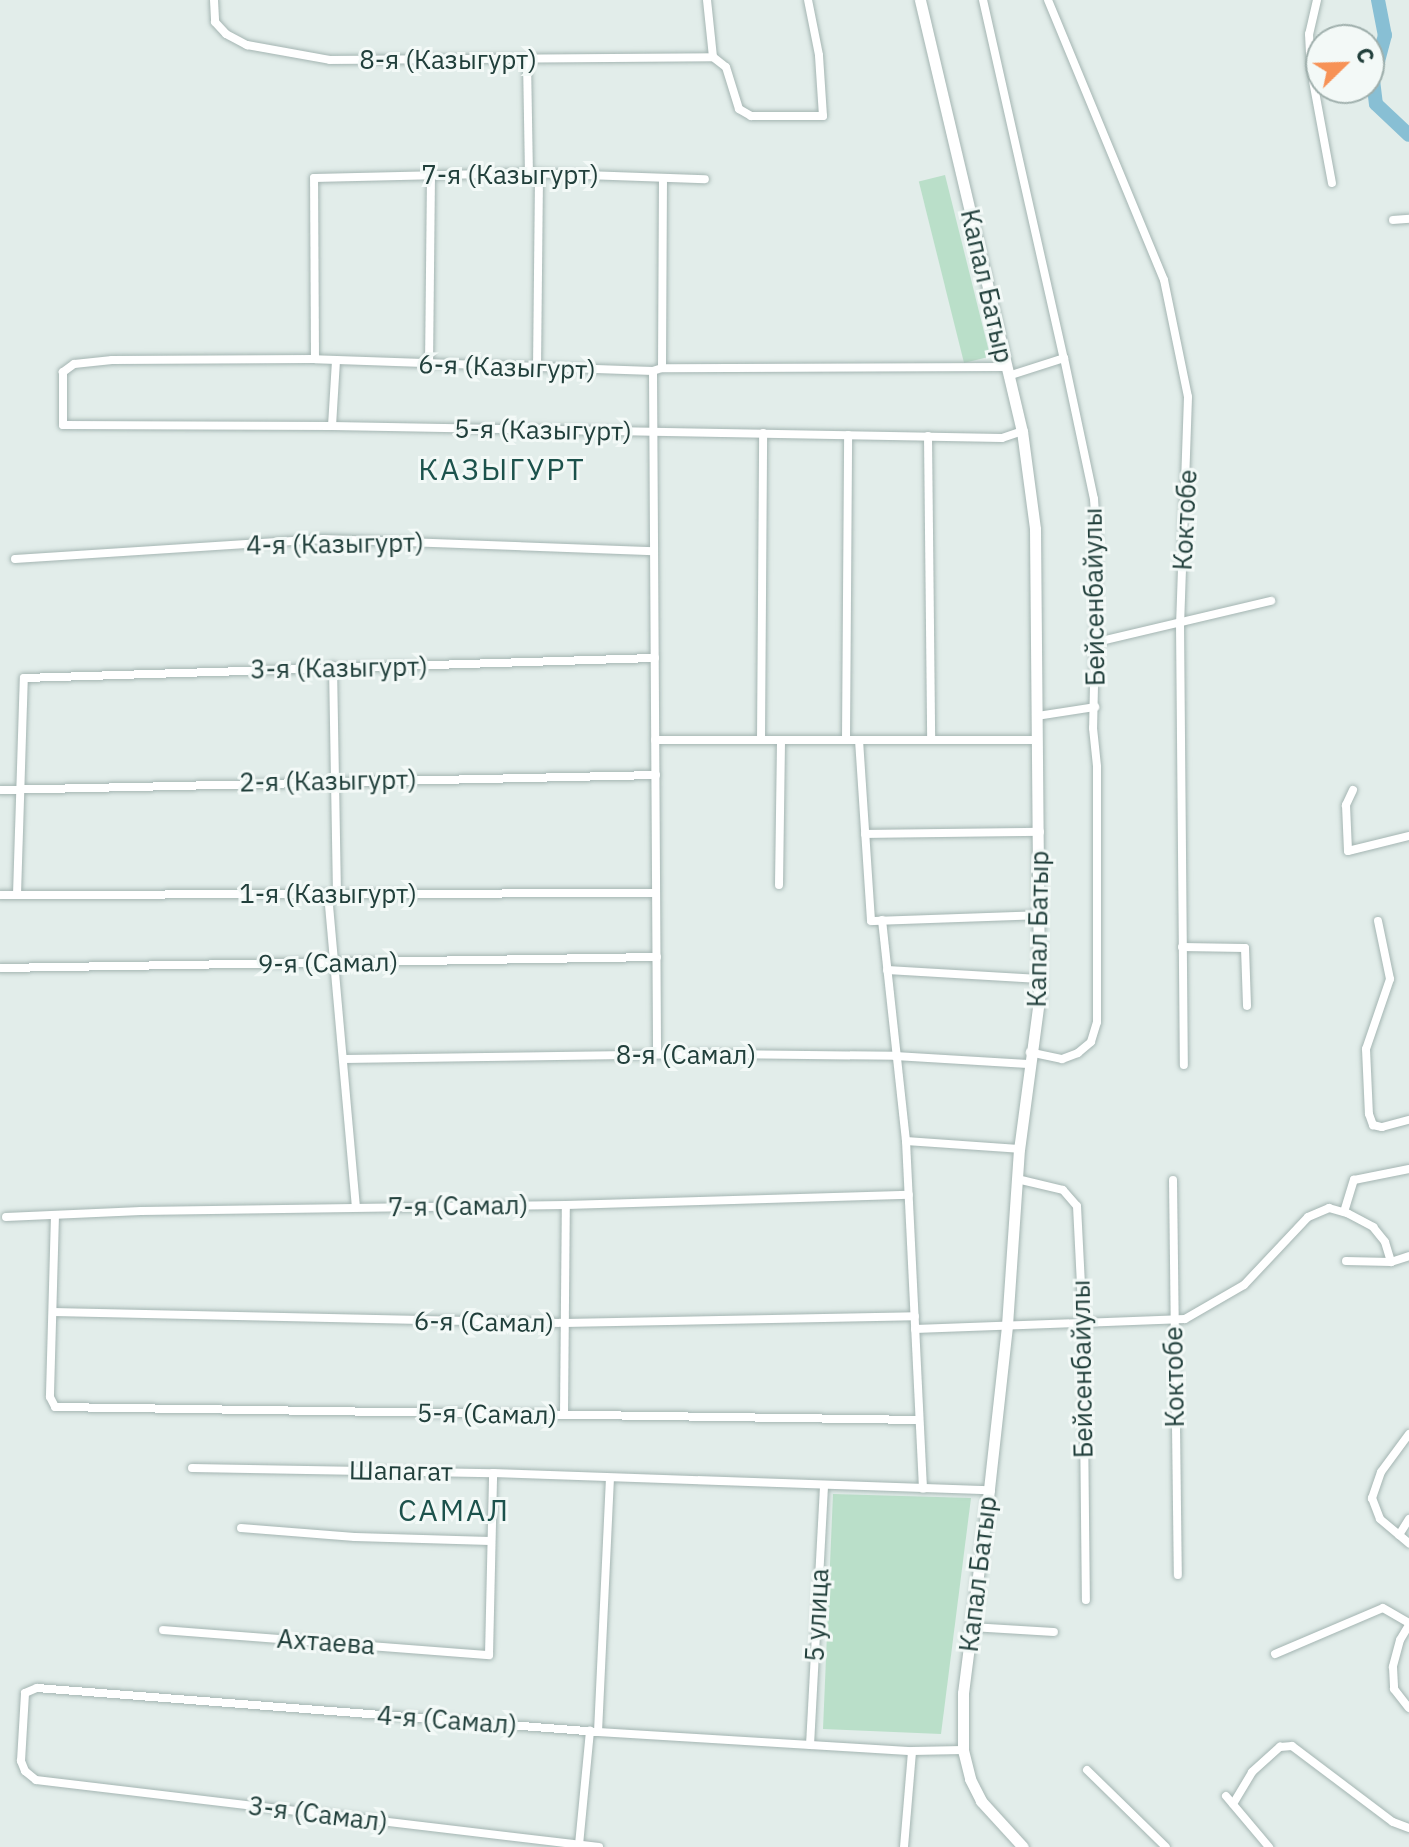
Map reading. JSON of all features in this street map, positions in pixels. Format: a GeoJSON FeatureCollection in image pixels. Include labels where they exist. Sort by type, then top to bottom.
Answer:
{"type":"FeatureCollection","features":[{"type":"Feature","properties":{"kind":"main road","name":"Капал Батыр"},"geometry":{"type":"LineString","coordinates":[[920,0],[1022,431],[1035,529],[1040,979],[1019,1149],[1007,1326],[963,1693],[963,1750],[970,1779],[981,1801],[1023,1847]]}},
{"type":"Feature","properties":{"kind":"street","name":"8-я (Казыгурт)"},"geometry":{"type":"LineString","coordinates":[[214,0],[215,22],[226,34],[247,45],[330,60],[527,61],[713,57]]}},
{"type":"Feature","properties":{"kind":"street"},"geometry":{"type":"LineString","coordinates":[[707,0],[713,57],[726,67],[739,109],[751,116],[823,116],[819,55],[808,0]]}},
{"type":"Feature","properties":{"kind":"street","name":"Бейсенбайулы"},"geometry":{"type":"LineString","coordinates":[[983,0],[1094,499],[1097,1022],[1091,1042],[1078,1053],[1062,1059],[1029,1058]]}},
{"type":"Feature","properties":{"kind":"street","name":"Коктобе"},"geometry":{"type":"LineString","coordinates":[[1048,0],[1148,237],[1173,317],[1188,397],[1180,623],[1184,1065]]}},
{"type":"Feature","properties":{"kind":"street"},"geometry":{"type":"LineString","coordinates":[[1317,0],[1309,34],[1311,70],[1332,183]]}},
{"type":"Feature","properties":{"kind":"street"},"geometry":{"type":"LineString","coordinates":[[527,61],[534,173],[537,368]]}},
{"type":"Feature","properties":{"kind":"street","name":"7-я (Казыгурт)"},"geometry":{"type":"LineString","coordinates":[[315,359],[314,178],[534,173],[705,179]]}},
{"type":"Feature","properties":{"kind":"street"},"geometry":{"type":"LineString","coordinates":[[429,366],[431,174]]}},
{"type":"Feature","properties":{"kind":"street"},"geometry":{"type":"LineString","coordinates":[[657,1054],[653,432],[658,370],[663,178]]}},
{"type":"Feature","properties":{"kind":"street"},"geometry":{"type":"LineString","coordinates":[[1393,220],[1409,219]]}},
{"type":"Feature","properties":{"kind":"street","name":"6-я (Казыгурт)"},"geometry":{"type":"LineString","coordinates":[[63,425],[63,372],[74,364],[112,360],[315,359],[537,368],[1007,371],[1064,358]]}},
{"type":"Feature","properties":{"kind":"street"},"geometry":{"type":"LineString","coordinates":[[332,426],[336,360]]}},
{"type":"Feature","properties":{"kind":"street","name":"5-я (Казыгурт)"},"geometry":{"type":"LineString","coordinates":[[63,425],[332,426],[1002,438],[1022,431]]}},
{"type":"Feature","properties":{"kind":"street"},"geometry":{"type":"LineString","coordinates":[[761,740],[763,433]]}},
{"type":"Feature","properties":{"kind":"street"},"geometry":{"type":"LineString","coordinates":[[846,740],[848,435]]}},
{"type":"Feature","properties":{"kind":"street"},"geometry":{"type":"LineString","coordinates":[[928,436],[931,740]]}},
{"type":"Feature","properties":{"kind":"street","name":"4-я (Казыгурт)"},"geometry":{"type":"LineString","coordinates":[[15,559],[335,539],[654,551]]}},
{"type":"Feature","properties":{"kind":"street"},"geometry":{"type":"LineString","coordinates":[[1097,642],[1271,601]]}},
{"type":"Feature","properties":{"kind":"street","name":"3-я (Казыгурт)"},"geometry":{"type":"LineString","coordinates":[[19,789],[24,678],[655,658]]}},
{"type":"Feature","properties":{"kind":"street"},"geometry":{"type":"LineString","coordinates":[[333,666],[334,963],[356,1207]]}},
{"type":"Feature","properties":{"kind":"street"},"geometry":{"type":"LineString","coordinates":[[1037,716],[1095,707]]}},
{"type":"Feature","properties":{"kind":"street"},"geometry":{"type":"LineString","coordinates":[[655,740],[1037,740]]}},
{"type":"Feature","properties":{"kind":"street"},"geometry":{"type":"LineString","coordinates":[[779,885],[781,740]]}},
{"type":"Feature","properties":{"kind":"street"},"geometry":{"type":"LineString","coordinates":[[859,740],[871,921],[1040,915]]}},
{"type":"Feature","properties":{"kind":"street","name":"2-я (Казыгурт)"},"geometry":{"type":"LineString","coordinates":[[0,790],[656,775]]}},
{"type":"Feature","properties":{"kind":"street"},"geometry":{"type":"LineString","coordinates":[[17,895],[19,789]]}},
{"type":"Feature","properties":{"kind":"street"},"geometry":{"type":"LineString","coordinates":[[1353,790],[1346,805],[1348,851],[1409,836]]}},
{"type":"Feature","properties":{"kind":"street"},"geometry":{"type":"LineString","coordinates":[[865,834],[1040,832]]}},
{"type":"Feature","properties":{"kind":"street","name":"1-я (Казыгурт)"},"geometry":{"type":"LineString","coordinates":[[0,895],[656,893]]}},
{"type":"Feature","properties":{"kind":"street"},"geometry":{"type":"LineString","coordinates":[[882,920],[906,1141],[923,1489]]}},
{"type":"Feature","properties":{"kind":"street"},"geometry":{"type":"LineString","coordinates":[[1378,921],[1390,979],[1366,1049],[1369,1114],[1373,1125],[1382,1127],[1409,1120]]}},
{"type":"Feature","properties":{"kind":"street"},"geometry":{"type":"LineString","coordinates":[[1182,947],[1245,948],[1247,1006]]}},
{"type":"Feature","properties":{"kind":"street","name":"9-я (Самал)"},"geometry":{"type":"LineString","coordinates":[[0,968],[657,957]]}},
{"type":"Feature","properties":{"kind":"street"},"geometry":{"type":"LineString","coordinates":[[887,970],[1040,979]]}},
{"type":"Feature","properties":{"kind":"street","name":"8-я (Самал)"},"geometry":{"type":"LineString","coordinates":[[344,1059],[657,1054],[1029,1058]]}},
{"type":"Feature","properties":{"kind":"street"},"geometry":{"type":"LineString","coordinates":[[906,1141],[1019,1149]]}},
{"type":"Feature","properties":{"kind":"street"},"geometry":{"type":"LineString","coordinates":[[1344,1212],[1354,1180],[1409,1169]]}},
{"type":"Feature","properties":{"kind":"street","name":"Бейсенбайулы"},"geometry":{"type":"LineString","coordinates":[[1017,1179],[1063,1190],[1077,1206],[1083,1325],[1086,1600]]}},
{"type":"Feature","properties":{"kind":"street","name":"Коктобе"},"geometry":{"type":"LineString","coordinates":[[1173,1180],[1178,1575]]}},
{"type":"Feature","properties":{"kind":"street","name":"7-я (Самал)"},"geometry":{"type":"LineString","coordinates":[[6,1217],[909,1195]]}},
{"type":"Feature","properties":{"kind":"street"},"geometry":{"type":"LineString","coordinates":[[564,1415],[566,1205]]}},
{"type":"Feature","properties":{"kind":"street"},"geometry":{"type":"LineString","coordinates":[[915,1329],[1173,1321],[1202,1312],[1244,1285],[1315,1212],[1329,1208],[1344,1212],[1378,1232],[1391,1262]]}},
{"type":"Feature","properties":{"kind":"street"},"geometry":{"type":"LineString","coordinates":[[53,1312],[55,1215]]}},
{"type":"Feature","properties":{"kind":"street"},"geometry":{"type":"LineString","coordinates":[[1346,1261],[1391,1262],[1409,1256]]}},
{"type":"Feature","properties":{"kind":"street","name":"6-я (Самал)"},"geometry":{"type":"LineString","coordinates":[[53,1312],[564,1323],[915,1316]]}},
{"type":"Feature","properties":{"kind":"street","name":"5-я (Самал)"},"geometry":{"type":"LineString","coordinates":[[53,1312],[50,1397],[55,1407],[919,1420]]}},
{"type":"Feature","properties":{"kind":"street"},"geometry":{"type":"LineString","coordinates":[[1409,1434],[1381,1472],[1372,1498],[1380,1519],[1409,1543]]}},
{"type":"Feature","properties":{"kind":"street","name":"Шапагат"},"geometry":{"type":"LineString","coordinates":[[192,1468],[493,1473],[610,1480],[989,1490]]}},
{"type":"Feature","properties":{"kind":"street"},"geometry":{"type":"LineString","coordinates":[[241,1528],[355,1537],[490,1541],[493,1473]]}},
{"type":"Feature","properties":{"kind":"street"},"geometry":{"type":"LineString","coordinates":[[579,1845],[594,1732],[610,1480]]}},
{"type":"Feature","properties":{"kind":"street","name":"5 улица"},"geometry":{"type":"LineString","coordinates":[[810,1745],[824,1486]]}},
{"type":"Feature","properties":{"kind":"street"},"geometry":{"type":"LineString","coordinates":[[1399,1535],[1409,1519]]}},
{"type":"Feature","properties":{"kind":"street","name":"Ахтаева"},"geometry":{"type":"LineString","coordinates":[[163,1630],[489,1655],[490,1541]]}},
{"type":"Feature","properties":{"kind":"street"},"geometry":{"type":"LineString","coordinates":[[1275,1654],[1383,1608],[1409,1624],[1400,1640],[1393,1667],[1394,1689],[1409,1708]]}},
{"type":"Feature","properties":{"kind":"street"},"geometry":{"type":"LineString","coordinates":[[971,1627],[1054,1632]]}},
{"type":"Feature","properties":{"kind":"street","name":"4-я (Самал)"},"geometry":{"type":"LineString","coordinates":[[36,1780],[25,1771],[21,1761],[25,1693],[37,1688],[594,1732],[912,1751],[963,1750]]}},
{"type":"Feature","properties":{"kind":"street"},"geometry":{"type":"LineString","coordinates":[[1233,1804],[1252,1772],[1280,1747],[1292,1746],[1393,1822],[1409,1828]]}},
{"type":"Feature","properties":{"kind":"street"},"geometry":{"type":"LineString","coordinates":[[904,1847],[912,1751]]}},
{"type":"Feature","properties":{"kind":"street"},"geometry":{"type":"LineString","coordinates":[[1087,1770],[1166,1847]]}},
{"type":"Feature","properties":{"kind":"street","name":"3-я (Самал)"},"geometry":{"type":"LineString","coordinates":[[36,1780],[599,1847]]}},
{"type":"Feature","properties":{"kind":"street"},"geometry":{"type":"LineString","coordinates":[[1226,1796],[1269,1847]]}},
{"type":"Feature","properties":{"kind":"green space"},"geometry":{"type":"Polygon","coordinates":[[[945,175],[990,356],[964,363],[919,182],[945,175]]]}},
{"type":"Feature","properties":{"kind":"green space"},"geometry":{"type":"Polygon","coordinates":[[[833,1494],[971,1498],[941,1734],[823,1729],[833,1494]]]}},
{"type":"Feature","properties":{"kind":"waterway"},"geometry":{"type":"LineString","coordinates":[[1378,0],[1385,35],[1373,80],[1376,104],[1409,135]]}},
{"type":"Feature","properties":{"kind":"district","name":"КАЗЫГУРТ"},"geometry":{"type":"Point","coordinates":[502,469]}},
{"type":"Feature","properties":{"kind":"district","name":"САМАЛ"},"geometry":{"type":"Point","coordinates":[454,1510]}}]}
